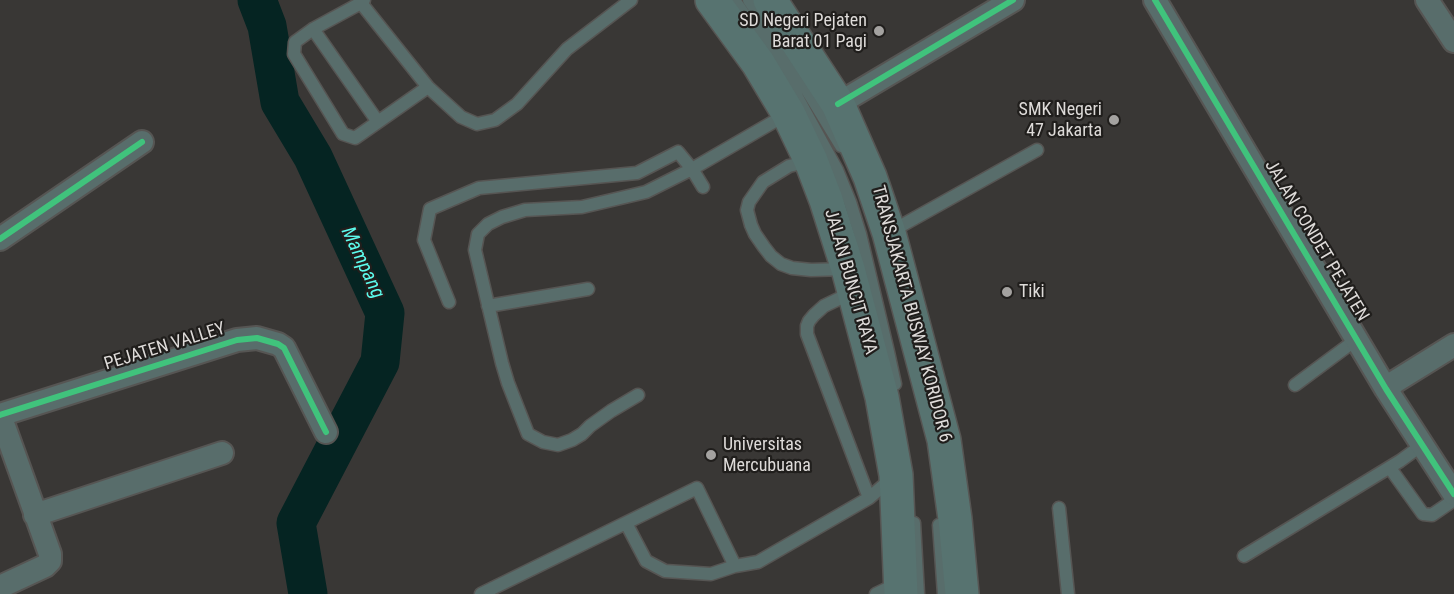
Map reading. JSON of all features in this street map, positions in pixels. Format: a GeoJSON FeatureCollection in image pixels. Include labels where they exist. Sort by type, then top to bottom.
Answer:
{"type":"FeatureCollection","features":[{"type":"Feature","properties":{"kind":"main road"},"geometry":{"type":"LineString","coordinates":[[745,6],[838,104],[870,177],[889,233],[944,440],[962,594]]}},
{"type":"Feature","properties":{"kind":"main road","name":"JALAN BUNCIT RAYA"},"geometry":{"type":"LineString","coordinates":[[745,6],[758,63],[788,113],[811,160],[826,200],[851,281],[882,397],[896,475],[899,591]]}},
{"type":"Feature","properties":{"kind":"street"},"geometry":{"type":"LineString","coordinates":[[838,104],[1013,0]]}},
{"type":"Feature","properties":{"kind":"street","name":"JALAN CONDET PEJATEN"},"geometry":{"type":"LineString","coordinates":[[1155,0],[1386,389],[1454,494]]}},
{"type":"Feature","properties":{"kind":"street"},"geometry":{"type":"LineString","coordinates":[[1427,0],[1454,41]]}},
{"type":"Feature","properties":{"kind":"street"},"geometry":{"type":"LineString","coordinates":[[0,239],[142,142]]}},
{"type":"Feature","properties":{"kind":"street","name":"PEJATEN VALLEY"},"geometry":{"type":"LineString","coordinates":[[0,415],[237,340],[257,338],[284,348],[326,432]]}},
{"type":"Feature","properties":{"kind":"street"},"geometry":{"type":"LineString","coordinates":[[1386,389],[1454,345]]}},
{"type":"Feature","properties":{"kind":"street"},"geometry":{"type":"LineString","coordinates":[[0,415],[50,555],[50,561],[45,566],[0,587]]}},
{"type":"Feature","properties":{"kind":"street"},"geometry":{"type":"LineString","coordinates":[[35,515],[222,453]]}},
{"type":"Feature","properties":{"kind":"lane"},"geometry":{"type":"LineString","coordinates":[[428,87],[355,138],[343,134],[294,54],[296,42],[312,29],[363,2],[428,87],[461,117],[477,124],[495,120],[517,104],[567,49],[631,0]]}},
{"type":"Feature","properties":{"kind":"lane"},"geometry":{"type":"LineString","coordinates":[[745,6],[777,41],[846,157]]}},
{"type":"Feature","properties":{"kind":"lane","name":"TRANSJAKARTA BUSWAY KORIDOR 6"},"geometry":{"type":"LineString","coordinates":[[745,6],[786,75],[837,170],[846,192],[860,234],[897,397]]}},
{"type":"Feature","properties":{"kind":"lane"},"geometry":{"type":"LineString","coordinates":[[312,29],[378,122]]}},
{"type":"Feature","properties":{"kind":"lane"},"geometry":{"type":"LineString","coordinates":[[638,395],[611,411],[582,434],[558,445],[543,442],[528,434],[508,383],[488,306],[475,250],[478,234],[488,224],[501,217],[525,210],[582,207],[646,192],[692,169],[788,113]]}},
{"type":"Feature","properties":{"kind":"lane"},"geometry":{"type":"LineString","coordinates":[[889,233],[1037,150]]}},
{"type":"Feature","properties":{"kind":"lane"},"geometry":{"type":"LineString","coordinates":[[449,302],[424,240],[430,209],[479,188],[637,173],[678,152],[703,187]]}},
{"type":"Feature","properties":{"kind":"lane"},"geometry":{"type":"LineString","coordinates":[[811,160],[789,166],[763,182],[747,210],[751,225],[764,247],[781,264],[851,281]]}},
{"type":"Feature","properties":{"kind":"lane"},"geometry":{"type":"LineString","coordinates":[[851,281],[809,321],[807,334],[869,498]]}},
{"type":"Feature","properties":{"kind":"lane"},"geometry":{"type":"LineString","coordinates":[[488,306],[588,289]]}},
{"type":"Feature","properties":{"kind":"lane"},"geometry":{"type":"LineString","coordinates":[[1295,385],[1357,339]]}},
{"type":"Feature","properties":{"kind":"lane"},"geometry":{"type":"LineString","coordinates":[[1244,556],[1390,468],[1422,445]]}},
{"type":"Feature","properties":{"kind":"lane"},"geometry":{"type":"LineString","coordinates":[[1390,468],[1424,514],[1432,515],[1454,500]]}},
{"type":"Feature","properties":{"kind":"lane"},"geometry":{"type":"LineString","coordinates":[[627,523],[646,561],[665,571],[711,574],[735,566],[758,562],[869,498],[896,475]]}},
{"type":"Feature","properties":{"kind":"lane"},"geometry":{"type":"LineString","coordinates":[[481,594],[697,488],[735,566]]}},
{"type":"Feature","properties":{"kind":"lane"},"geometry":{"type":"LineString","coordinates":[[899,591],[913,506]]}},
{"type":"Feature","properties":{"kind":"lane"},"geometry":{"type":"LineString","coordinates":[[1059,508],[1068,594]]}},
{"type":"Feature","properties":{"kind":"lane"},"geometry":{"type":"LineString","coordinates":[[939,515],[944,594]]}},
{"type":"Feature","properties":{"kind":"waterway","name":"Mampang"},"geometry":{"type":"LineString","coordinates":[[257,0],[267,26],[280,102],[313,157],[385,313],[380,362],[296,523],[308,594]]}},
{"type":"Feature","properties":{"kind":"cycle path"},"geometry":{"type":"LineString","coordinates":[[838,104],[1013,0]]}},
{"type":"Feature","properties":{"kind":"cycle path"},"geometry":{"type":"LineString","coordinates":[[1155,0],[1386,389],[1454,494]]}},
{"type":"Feature","properties":{"kind":"cycle path"},"geometry":{"type":"LineString","coordinates":[[0,239],[142,142]]}},
{"type":"Feature","properties":{"kind":"cycle path"},"geometry":{"type":"LineString","coordinates":[[0,415],[237,340],[257,338],[284,348],[326,432]]}},
{"type":"Feature","properties":{"kind":"place","name":"SD Negeri Pejaten Barat 01 Pagi"},"geometry":{"type":"Point","coordinates":[879,31]}},
{"type":"Feature","properties":{"kind":"place","name":"SMK Negeri 47 Jakarta"},"geometry":{"type":"Point","coordinates":[1114,120]}},
{"type":"Feature","properties":{"kind":"place","name":"Tiki"},"geometry":{"type":"Point","coordinates":[1007,292]}},
{"type":"Feature","properties":{"kind":"place","name":"Universitas Mercubuana"},"geometry":{"type":"Point","coordinates":[711,455]}}]}
